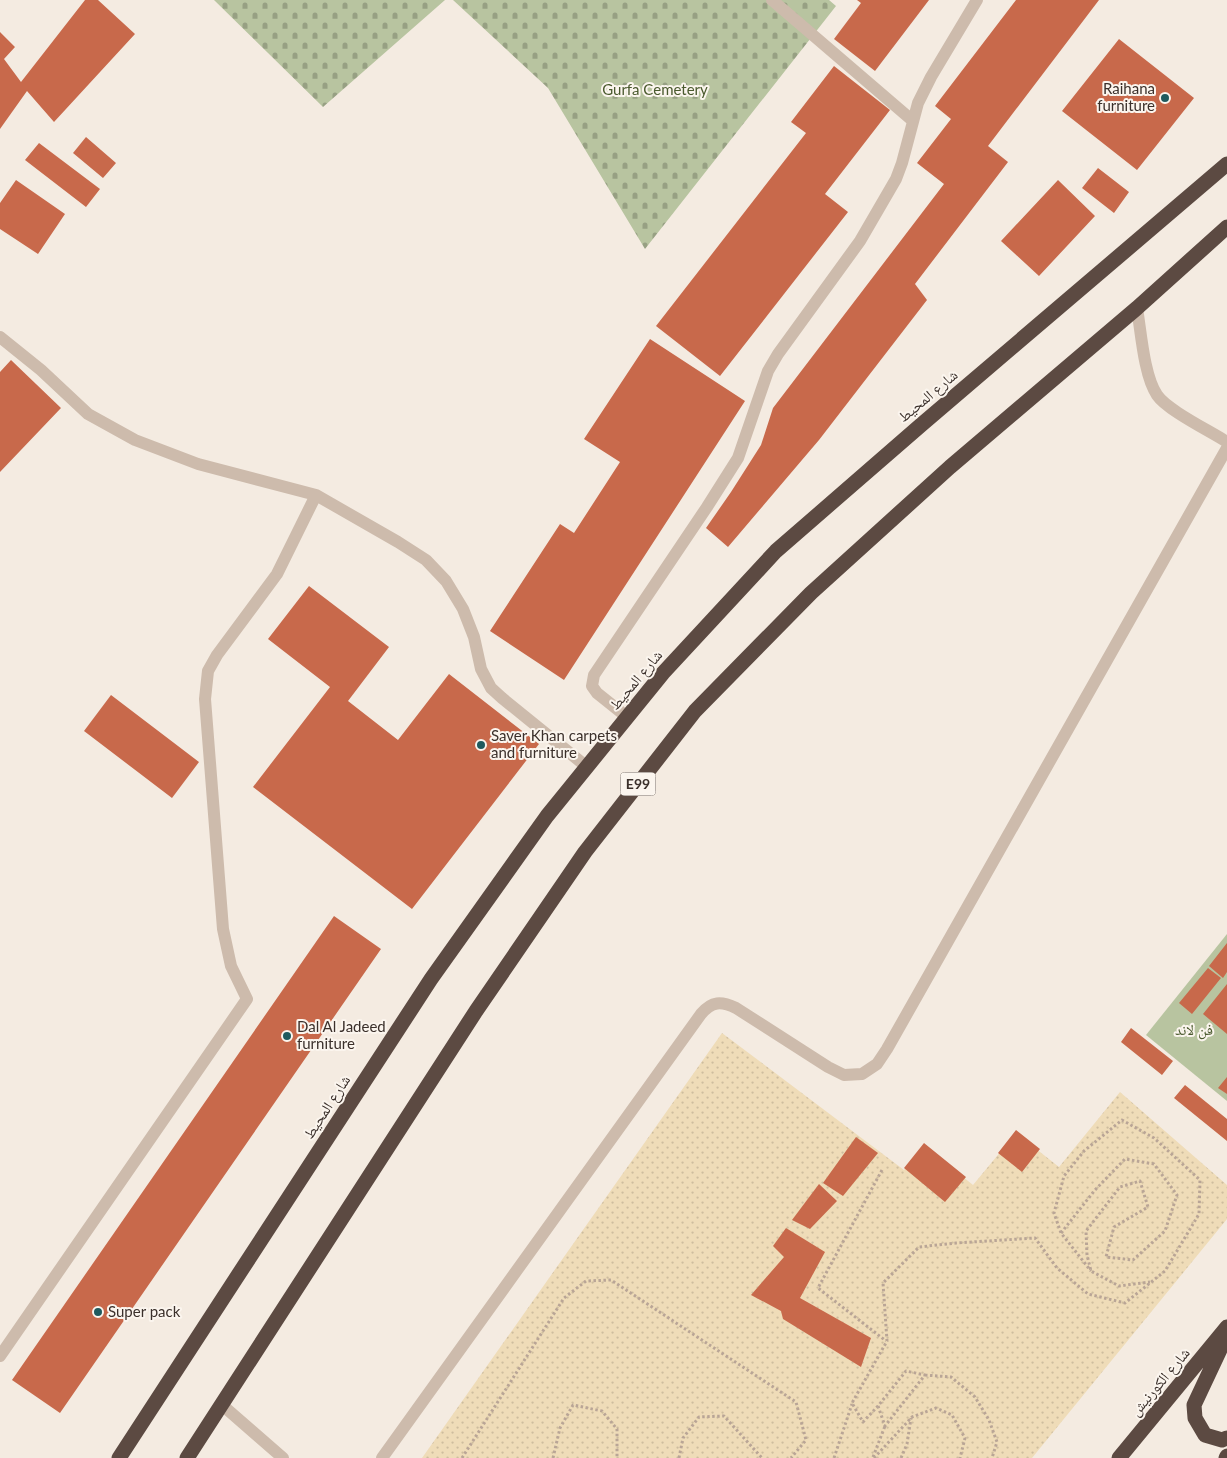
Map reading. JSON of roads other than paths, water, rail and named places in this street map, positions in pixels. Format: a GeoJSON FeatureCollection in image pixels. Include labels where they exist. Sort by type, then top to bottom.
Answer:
{"type":"FeatureCollection","features":[{"type":"Feature","properties":{"kind":"highway","name":"شارع المحيط"},"geometry":{"type":"LineString","coordinates":[[119,1458],[431,979],[547,816],[663,673],[776,551],[1227,164]]}},
{"type":"Feature","properties":{"kind":"highway","name":"E99"},"geometry":{"type":"LineString","coordinates":[[186,1458],[476,1011],[586,852],[695,711],[818,586],[950,467],[1137,308],[1227,227]]}},
{"type":"Feature","properties":{"kind":"highway","name":"شارع الكورنيش"},"geometry":{"type":"LineString","coordinates":[[1119,1458],[1227,1328]]}},
{"type":"Feature","properties":{"kind":"highway"},"geometry":{"type":"LineString","coordinates":[[1227,1335],[1194,1405],[1196,1418],[1205,1435],[1222,1440],[1227,1438]]}},
{"type":"Feature","properties":{"kind":"street"},"geometry":{"type":"LineString","coordinates":[[772,0],[913,121]]}},
{"type":"Feature","properties":{"kind":"street"},"geometry":{"type":"LineString","coordinates":[[627,717],[597,693],[592,686],[594,675],[738,458],[768,371],[778,354],[860,241],[896,179],[918,103],[931,77],[977,0]]}},
{"type":"Feature","properties":{"kind":"street"},"geometry":{"type":"LineString","coordinates":[[1137,308],[1148,375],[1156,394],[1166,405],[1227,442]]}},
{"type":"Feature","properties":{"kind":"street"},"geometry":{"type":"LineString","coordinates":[[0,337],[41,370],[88,414],[135,440],[198,464],[316,495],[426,560],[446,581],[463,609],[474,637],[481,669],[491,688],[587,767]]}},
{"type":"Feature","properties":{"kind":"street"},"geometry":{"type":"LineString","coordinates":[[382,1458],[707,1006],[727,1004],[736,1008],[828,1068],[844,1075],[862,1074],[877,1064],[1227,448]]}},
{"type":"Feature","properties":{"kind":"street"},"geometry":{"type":"LineString","coordinates":[[0,1356],[247,999],[231,966],[223,929],[205,699],[208,671],[217,655],[277,574],[316,495]]}},
{"type":"Feature","properties":{"kind":"street"},"geometry":{"type":"LineString","coordinates":[[221,1404],[283,1458]]}},
{"type":"Feature","properties":{"kind":"place","name":"Raihana furniture"},"geometry":{"type":"Point","coordinates":[1165,98]}},
{"type":"Feature","properties":{"kind":"place","name":"Saver Khan carpets and furniture"},"geometry":{"type":"Point","coordinates":[481,745]}},
{"type":"Feature","properties":{"kind":"place","name":"Dal Al Jadeed furniture"},"geometry":{"type":"Point","coordinates":[287,1036]}},
{"type":"Feature","properties":{"kind":"place","name":"Super pack"},"geometry":{"type":"Point","coordinates":[98,1312]}},
{"type":"Feature","properties":{"kind":"park label","name":"Gurfa Cemetery"},"geometry":{"type":"Point","coordinates":[655,90]}},
{"type":"Feature","properties":{"kind":"park label","name":"فن لاند"},"geometry":{"type":"Point","coordinates":[1194,1030]}}]}
